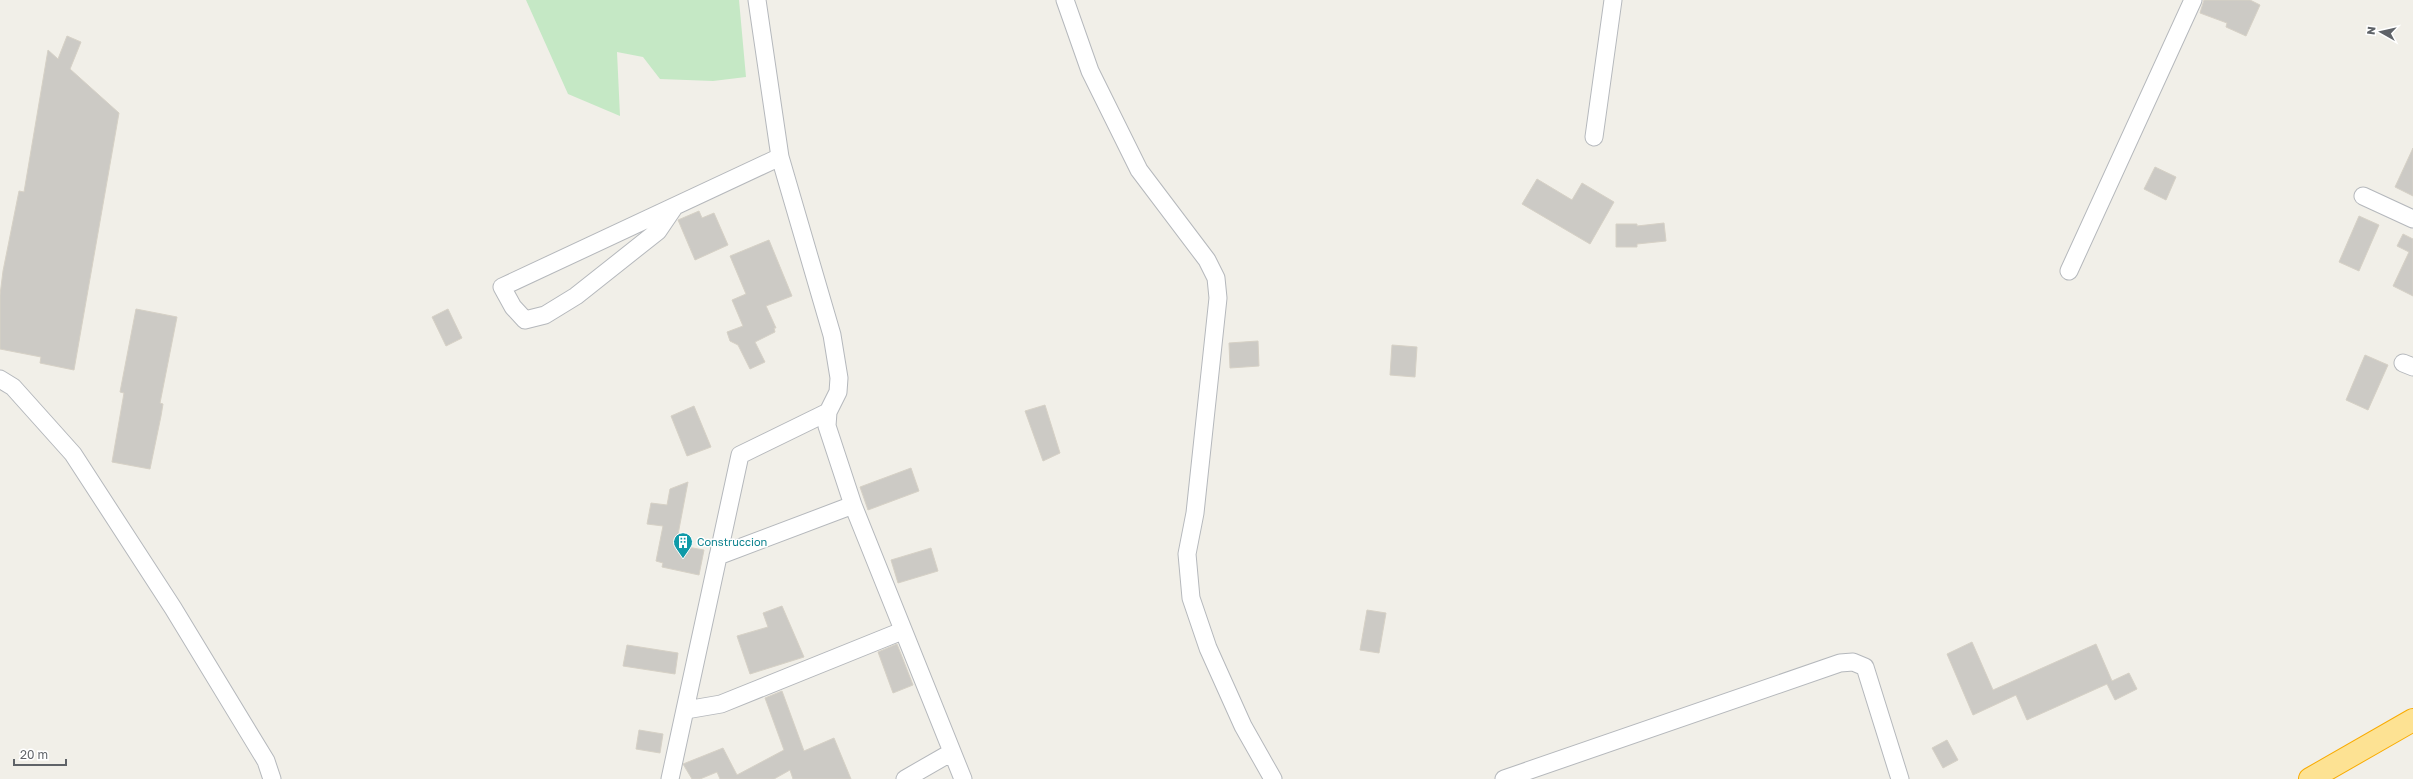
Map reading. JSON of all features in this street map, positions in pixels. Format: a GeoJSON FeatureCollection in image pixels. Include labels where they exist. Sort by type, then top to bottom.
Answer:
{"type":"FeatureCollection","features":[{"type":"Feature","properties":{"kind":"highway"},"geometry":{"type":"LineString","coordinates":[[2310,779],[2413,720]]}},
{"type":"Feature","properties":{"kind":"street"},"geometry":{"type":"LineString","coordinates":[[757,0],[780,157],[832,334],[839,378],[838,392],[828,412],[827,426],[853,505],[902,631],[963,779]]}},
{"type":"Feature","properties":{"kind":"street"},"geometry":{"type":"LineString","coordinates":[[1065,0],[1090,71],[1139,170],[1207,260],[1216,278],[1217,306],[1195,513],[1187,554],[1191,598],[1208,648],[1243,726],[1273,779]]}},
{"type":"Feature","properties":{"kind":"street"},"geometry":{"type":"LineString","coordinates":[[1594,137],[1613,0]]}},
{"type":"Feature","properties":{"kind":"street"},"geometry":{"type":"LineString","coordinates":[[2069,271],[2193,0]]}},
{"type":"Feature","properties":{"kind":"street"},"geometry":{"type":"LineString","coordinates":[[675,206],[658,231],[576,296],[545,315],[524,320],[513,307],[502,287],[675,206],[780,157]]}},
{"type":"Feature","properties":{"kind":"street"},"geometry":{"type":"LineString","coordinates":[[2363,196],[2413,219]]}},
{"type":"Feature","properties":{"kind":"street"},"geometry":{"type":"LineString","coordinates":[[0,379],[13,387],[73,454],[202,654],[266,761],[272,779]]}},
{"type":"Feature","properties":{"kind":"street"},"geometry":{"type":"LineString","coordinates":[[670,779],[740,455],[828,412]]}},
{"type":"Feature","properties":{"kind":"street"},"geometry":{"type":"LineString","coordinates":[[718,556],[853,505]]}},
{"type":"Feature","properties":{"kind":"street"},"geometry":{"type":"LineString","coordinates":[[686,710],[721,704],[902,631]]}},
{"type":"Feature","properties":{"kind":"street"},"geometry":{"type":"LineString","coordinates":[[1504,779],[1840,663],[1853,662],[1865,666],[1900,779]]}},
{"type":"Feature","properties":{"kind":"street"},"geometry":{"type":"LineString","coordinates":[[905,779],[952,752]]}},
{"type":"Feature","properties":{"kind":"green space"},"geometry":{"type":"Polygon","coordinates":[[[526,0],[739,0],[746,77],[713,81],[660,79],[643,57],[617,52],[620,116],[568,94],[526,0]]]}},
{"type":"Feature","properties":{"kind":"building"},"geometry":{"type":"Polygon","coordinates":[[[2204,0],[2250,0],[2260,5],[2246,36],[2226,27],[2227,23],[2200,13],[2204,0]]]}},
{"type":"Feature","properties":{"kind":"building"},"geometry":{"type":"Polygon","coordinates":[[[67,36],[81,42],[70,69],[119,113],[74,370],[40,363],[41,357],[0,349],[0,295],[3,271],[19,191],[24,192],[48,50],[58,59],[67,36]]]}},
{"type":"Feature","properties":{"kind":"building"},"geometry":{"type":"Polygon","coordinates":[[[2413,148],[2413,196],[2395,187],[2413,148]]]}},
{"type":"Feature","properties":{"kind":"building"},"geometry":{"type":"Polygon","coordinates":[[[2155,167],[2176,177],[2166,200],[2144,189],[2155,167]]]}},
{"type":"Feature","properties":{"kind":"building"},"geometry":{"type":"Polygon","coordinates":[[[1537,179],[1572,200],[1582,183],[1614,202],[1590,244],[1522,204],[1537,179]]]}},
{"type":"Feature","properties":{"kind":"building"},"geometry":{"type":"Polygon","coordinates":[[[699,211],[702,218],[714,213],[728,245],[695,260],[678,220],[699,211]]]}},
{"type":"Feature","properties":{"kind":"building"},"geometry":{"type":"Polygon","coordinates":[[[2359,216],[2379,225],[2359,271],[2339,262],[2359,216]]]}},
{"type":"Feature","properties":{"kind":"building"},"geometry":{"type":"Polygon","coordinates":[[[1664,223],[1666,241],[1637,244],[1637,247],[1616,247],[1616,224],[1637,224],[1637,226],[1664,223]]]}},
{"type":"Feature","properties":{"kind":"building"},"geometry":{"type":"Polygon","coordinates":[[[2403,234],[2413,239],[2413,296],[2393,286],[2409,252],[2397,246],[2403,234]]]}},
{"type":"Feature","properties":{"kind":"building"},"geometry":{"type":"Polygon","coordinates":[[[769,240],[792,296],[766,306],[776,328],[774,328],[775,332],[755,342],[765,362],[750,369],[738,345],[730,341],[727,332],[743,326],[732,300],[746,294],[730,256],[769,240]]]}},
{"type":"Feature","properties":{"kind":"building"},"geometry":{"type":"Polygon","coordinates":[[[136,309],[177,317],[160,403],[163,404],[150,469],[112,462],[124,393],[120,392],[136,309]]]}},
{"type":"Feature","properties":{"kind":"building"},"geometry":{"type":"Polygon","coordinates":[[[448,309],[462,338],[446,346],[432,317],[448,309]]]}},
{"type":"Feature","properties":{"kind":"building"},"geometry":{"type":"Polygon","coordinates":[[[1258,341],[1259,366],[1230,368],[1229,343],[1258,341]]]}},
{"type":"Feature","properties":{"kind":"building"},"geometry":{"type":"Polygon","coordinates":[[[1392,345],[1417,347],[1415,377],[1390,375],[1392,345]]]}},
{"type":"Feature","properties":{"kind":"building"},"geometry":{"type":"Polygon","coordinates":[[[2365,355],[2388,365],[2368,410],[2346,400],[2365,355]]]}},
{"type":"Feature","properties":{"kind":"building"},"geometry":{"type":"Polygon","coordinates":[[[1045,405],[1060,453],[1043,461],[1025,411],[1045,405]]]}},
{"type":"Feature","properties":{"kind":"building"},"geometry":{"type":"Polygon","coordinates":[[[694,406],[711,447],[687,456],[671,416],[694,406]]]}},
{"type":"Feature","properties":{"kind":"building"},"geometry":{"type":"Polygon","coordinates":[[[911,468],[919,491],[868,510],[860,487],[911,468]]]}},
{"type":"Feature","properties":{"kind":"building"},"geometry":{"type":"Polygon","coordinates":[[[688,482],[676,545],[704,550],[699,575],[662,567],[663,563],[656,561],[663,526],[647,524],[651,503],[667,505],[670,489],[688,482]]]}},
{"type":"Feature","properties":{"kind":"building"},"geometry":{"type":"Polygon","coordinates":[[[931,548],[938,571],[898,583],[891,560],[931,548]]]}},
{"type":"Feature","properties":{"kind":"building"},"geometry":{"type":"Polygon","coordinates":[[[782,606],[804,657],[750,674],[737,636],[768,627],[763,613],[782,606]]]}},
{"type":"Feature","properties":{"kind":"building"},"geometry":{"type":"Polygon","coordinates":[[[1367,610],[1386,613],[1379,653],[1360,650],[1367,610]]]}},
{"type":"Feature","properties":{"kind":"building"},"geometry":{"type":"Polygon","coordinates":[[[1972,642],[1993,690],[2096,644],[2112,681],[2129,673],[2137,689],[2115,700],[2107,684],[2027,720],[2016,695],[1973,715],[1947,654],[1972,642]]]}},
{"type":"Feature","properties":{"kind":"building"},"geometry":{"type":"Polygon","coordinates":[[[897,644],[913,685],[893,693],[878,652],[897,644]]]}},
{"type":"Feature","properties":{"kind":"building"},"geometry":{"type":"Polygon","coordinates":[[[627,645],[678,653],[675,674],[623,666],[627,645]]]}},
{"type":"Feature","properties":{"kind":"building"},"geometry":{"type":"Polygon","coordinates":[[[782,691],[804,751],[834,738],[851,779],[793,779],[790,770],[774,779],[720,779],[717,772],[700,779],[692,779],[683,764],[723,748],[737,775],[784,750],[765,698],[782,691]]]}},
{"type":"Feature","properties":{"kind":"building"},"geometry":{"type":"Polygon","coordinates":[[[639,730],[663,734],[660,753],[636,749],[639,730]]]}},
{"type":"Feature","properties":{"kind":"building"},"geometry":{"type":"Polygon","coordinates":[[[1947,740],[1958,760],[1943,768],[1932,748],[1947,740]]]}},
{"type":"Feature","properties":{"kind":"place","name":"Construccion"},"geometry":{"type":"Point","coordinates":[683,559]}}]}
